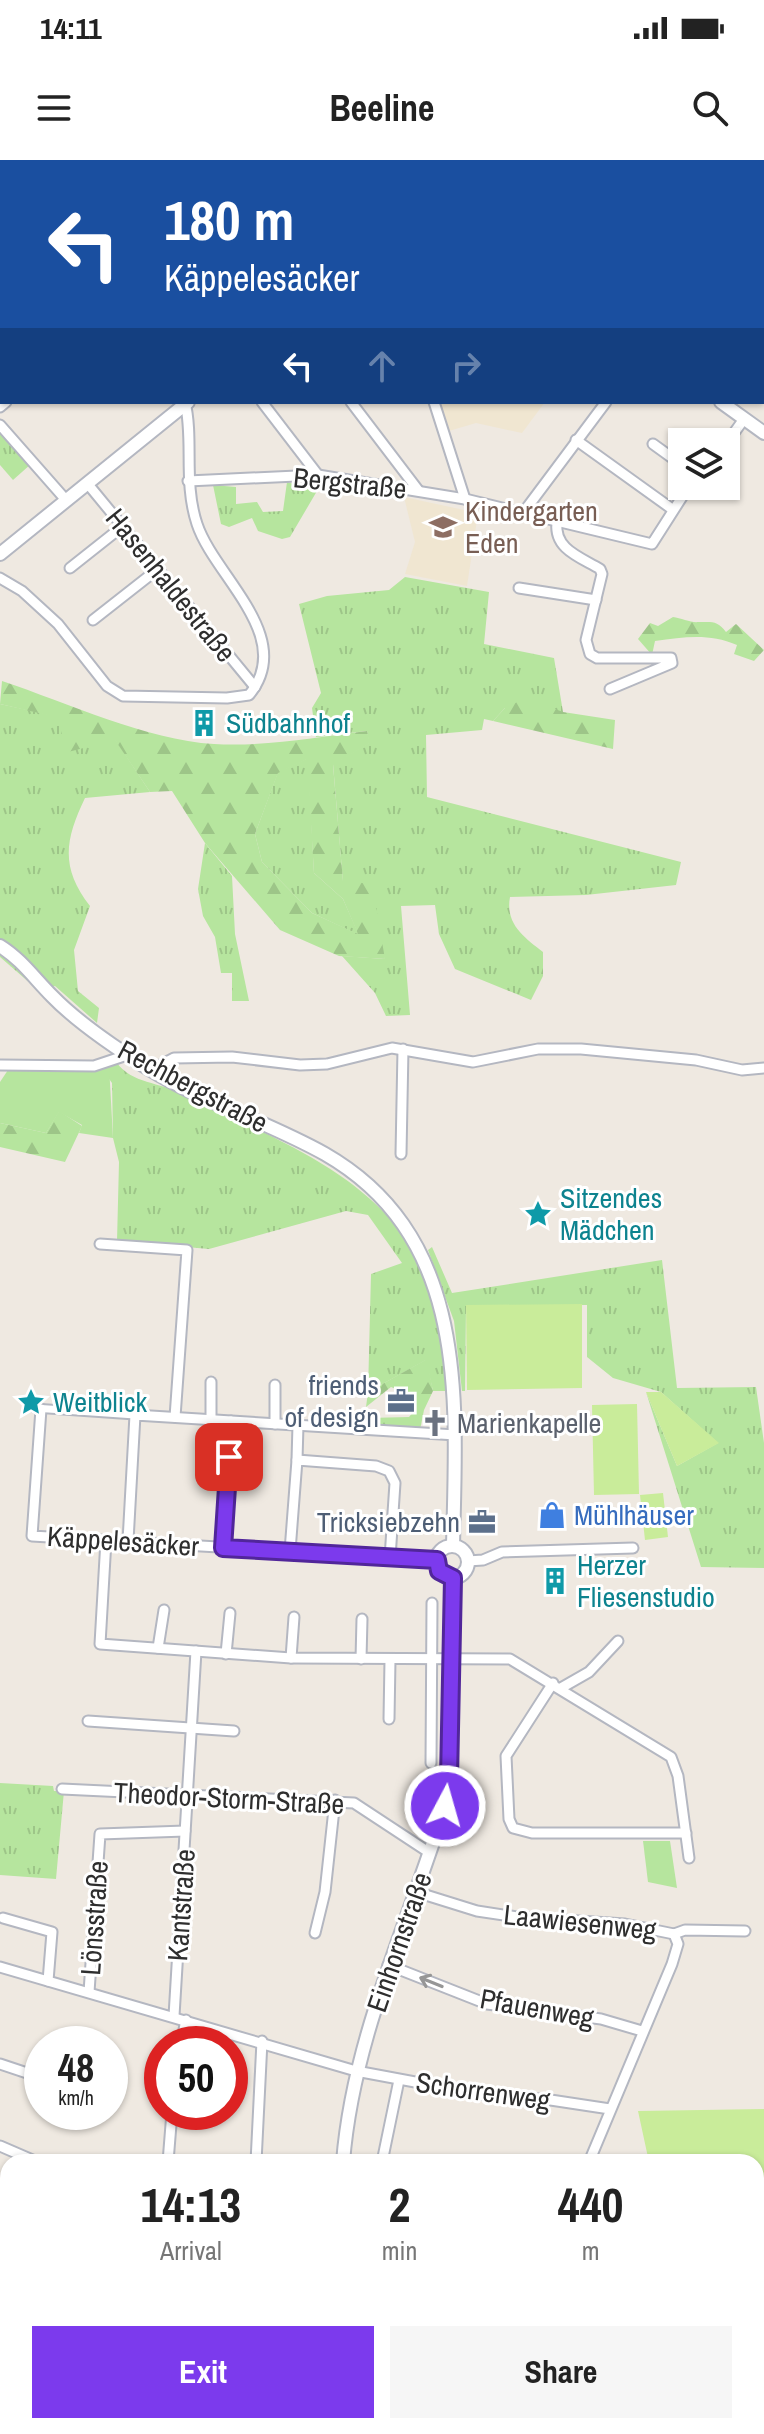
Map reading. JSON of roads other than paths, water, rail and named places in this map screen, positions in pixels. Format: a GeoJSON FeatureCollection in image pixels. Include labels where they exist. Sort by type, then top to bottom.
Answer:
{"type":"FeatureCollection","features":[{"type":"Feature","properties":{"kind":"main road"},"geometry":{"type":"LineString","coordinates":[[0,554],[186,404]]}},
{"type":"Feature","properties":{"kind":"main road"},"geometry":{"type":"LineString","coordinates":[[724,404],[764,433]]}},
{"type":"Feature","properties":{"kind":"main road","name":"Rechbergstraße"},"geometry":{"type":"LineString","coordinates":[[0,946],[25,966],[54,998],[127,1055],[151,1070],[323,1153],[370,1188],[419,1251],[435,1285],[450,1349],[456,1435]]}},
{"type":"Feature","properties":{"kind":"main road"},"geometry":{"type":"LineString","coordinates":[[453,1546],[456,1435]]}},
{"type":"Feature","properties":{"kind":"main road"},"geometry":{"type":"LineString","coordinates":[[453,1546],[463,1551],[468,1561],[463,1574],[453,1578],[439,1571],[437,1560],[440,1552],[453,1546]]}},
{"type":"Feature","properties":{"kind":"main road","name":"Einhornstraße"},"geometry":{"type":"LineString","coordinates":[[344,2154],[356,2071],[388,1965],[430,1853],[449,1779],[453,1578]]}},
{"type":"Feature","properties":{"kind":"street"},"geometry":{"type":"LineString","coordinates":[[0,578],[22,591],[58,624],[107,686],[123,696],[241,697],[255,687],[264,656],[259,629],[198,527],[188,481],[187,404]]}},
{"type":"Feature","properties":{"kind":"street"},"geometry":{"type":"LineString","coordinates":[[264,404],[318,475]]}},
{"type":"Feature","properties":{"kind":"street"},"geometry":{"type":"LineString","coordinates":[[353,404],[418,490]]}},
{"type":"Feature","properties":{"kind":"street"},"geometry":{"type":"LineString","coordinates":[[435,404],[465,499]]}},
{"type":"Feature","properties":{"kind":"street"},"geometry":{"type":"LineString","coordinates":[[523,513],[604,404]]}},
{"type":"Feature","properties":{"kind":"street"},"geometry":{"type":"LineString","coordinates":[[738,428],[744,419]]}},
{"type":"Feature","properties":{"kind":"street"},"geometry":{"type":"LineString","coordinates":[[0,425],[66,500]]}},
{"type":"Feature","properties":{"kind":"street"},"geometry":{"type":"LineString","coordinates":[[576,440],[672,509],[679,500]]}},
{"type":"Feature","properties":{"kind":"street"},"geometry":{"type":"LineString","coordinates":[[653,444],[668,455]]}},
{"type":"Feature","properties":{"kind":"street","name":"Bergstraße"},"geometry":{"type":"LineString","coordinates":[[188,481],[318,475],[465,499],[652,544],[671,517],[672,509]]}},
{"type":"Feature","properties":{"kind":"street","name":"Hasenhaldestraße"},"geometry":{"type":"LineString","coordinates":[[87,483],[255,687]]}},
{"type":"Feature","properties":{"kind":"street"},"geometry":{"type":"LineString","coordinates":[[557,523],[556,534],[564,548],[602,574],[586,649],[597,658],[671,658],[672,663],[610,689]]}},
{"type":"Feature","properties":{"kind":"street"},"geometry":{"type":"LineString","coordinates":[[70,568],[123,526]]}},
{"type":"Feature","properties":{"kind":"street"},"geometry":{"type":"LineString","coordinates":[[93,620],[158,569]]}},
{"type":"Feature","properties":{"kind":"street"},"geometry":{"type":"LineString","coordinates":[[519,588],[596,600]]}},
{"type":"Feature","properties":{"kind":"street"},"geometry":{"type":"LineString","coordinates":[[401,1154],[403,1049]]}},
{"type":"Feature","properties":{"kind":"street"},"geometry":{"type":"LineString","coordinates":[[151,1070],[165,1059],[174,1058],[211,1056],[300,1065],[403,1049],[464,1062],[489,1062],[538,1049],[581,1049],[696,1060],[742,1070],[764,1068]]}},
{"type":"Feature","properties":{"kind":"street"},"geometry":{"type":"LineString","coordinates":[[0,1065],[94,1066],[127,1055]]}},
{"type":"Feature","properties":{"kind":"street"},"geometry":{"type":"LineString","coordinates":[[100,1244],[187,1250],[175,1417]]}},
{"type":"Feature","properties":{"kind":"street"},"geometry":{"type":"LineString","coordinates":[[211,1382],[211,1419]]}},
{"type":"Feature","properties":{"kind":"street"},"geometry":{"type":"LineString","coordinates":[[275,1385],[275,1424]]}},
{"type":"Feature","properties":{"kind":"street"},"geometry":{"type":"LineString","coordinates":[[37,1409],[456,1435]]}},
{"type":"Feature","properties":{"kind":"street","name":"Käppelesäcker"},"geometry":{"type":"LineString","coordinates":[[37,1409],[32,1536],[437,1560]]}},
{"type":"Feature","properties":{"kind":"street"},"geometry":{"type":"LineString","coordinates":[[128,1541],[135,1415]]}},
{"type":"Feature","properties":{"kind":"street"},"geometry":{"type":"LineString","coordinates":[[223,1548],[231,1421]]}},
{"type":"Feature","properties":{"kind":"street"},"geometry":{"type":"LineString","coordinates":[[290,1551],[298,1425]]}},
{"type":"Feature","properties":{"kind":"street"},"geometry":{"type":"LineString","coordinates":[[297,1460],[376,1466],[389,1471],[395,1483],[390,1558]]}},
{"type":"Feature","properties":{"kind":"street"},"geometry":{"type":"LineString","coordinates":[[106,1540],[100,1644],[291,1658],[510,1659],[671,1757],[678,1776],[689,1858]]}},
{"type":"Feature","properties":{"kind":"street"},"geometry":{"type":"LineString","coordinates":[[468,1561],[483,1560],[502,1552],[633,1548]]}},
{"type":"Feature","properties":{"kind":"street"},"geometry":{"type":"LineString","coordinates":[[431,1763],[432,1603]]}},
{"type":"Feature","properties":{"kind":"street"},"geometry":{"type":"LineString","coordinates":[[158,1648],[164,1610]]}},
{"type":"Feature","properties":{"kind":"street"},"geometry":{"type":"LineString","coordinates":[[226,1654],[230,1613]]}},
{"type":"Feature","properties":{"kind":"street"},"geometry":{"type":"LineString","coordinates":[[291,1658],[294,1617]]}},
{"type":"Feature","properties":{"kind":"street"},"geometry":{"type":"LineString","coordinates":[[361,1659],[362,1619]]}},
{"type":"Feature","properties":{"kind":"street"},"geometry":{"type":"LineString","coordinates":[[618,1641],[589,1672],[557,1686],[506,1756],[509,1819],[513,1828],[532,1833],[686,1833]]}},
{"type":"Feature","properties":{"kind":"street","name":"Kantstraße"},"geometry":{"type":"LineString","coordinates":[[174,2016],[196,1651]]}},
{"type":"Feature","properties":{"kind":"street"},"geometry":{"type":"LineString","coordinates":[[389,1719],[390,1660]]}},
{"type":"Feature","properties":{"kind":"street"},"geometry":{"type":"LineString","coordinates":[[88,1721],[234,1731]]}},
{"type":"Feature","properties":{"kind":"street","name":"Theodor-Storm-Straße"},"geometry":{"type":"LineString","coordinates":[[62,1789],[354,1803],[430,1853]]}},
{"type":"Feature","properties":{"kind":"street"},"geometry":{"type":"LineString","coordinates":[[315,1933],[329,1866],[335,1800]]}},
{"type":"Feature","properties":{"kind":"street","name":"Lönsstraße"},"geometry":{"type":"LineString","coordinates":[[89,1992],[100,1834],[185,1831]]}},
{"type":"Feature","properties":{"kind":"street","name":"Laawiesenweg"},"geometry":{"type":"LineString","coordinates":[[416,1892],[477,1911],[544,1920],[625,1924],[674,1934],[685,1930],[745,1931]]}},
{"type":"Feature","properties":{"kind":"street"},"geometry":{"type":"LineString","coordinates":[[3,1918],[52,1932],[48,1981]]}},
{"type":"Feature","properties":{"kind":"street"},"geometry":{"type":"LineString","coordinates":[[592,2154],[677,1950],[674,1934]]}},
{"type":"Feature","properties":{"kind":"street","name":"Pfauenweg"},"geometry":{"type":"LineString","coordinates":[[388,1965],[487,2004],[601,2019],[642,2031]]}},
{"type":"Feature","properties":{"kind":"street","name":"Schorrenweg"},"geometry":{"type":"LineString","coordinates":[[0,1967],[262,2041],[356,2071],[501,2098],[544,2099],[610,2109]]}},
{"type":"Feature","properties":{"kind":"street"},"geometry":{"type":"LineString","coordinates":[[185,2026],[186,2020]]}},
{"type":"Feature","properties":{"kind":"street"},"geometry":{"type":"LineString","coordinates":[[256,2154],[262,2041]]}},
{"type":"Feature","properties":{"kind":"street"},"geometry":{"type":"LineString","coordinates":[[0,2064],[24,2072]]}},
{"type":"Feature","properties":{"kind":"street"},"geometry":{"type":"LineString","coordinates":[[384,2154],[399,2080]]}},
{"type":"Feature","properties":{"kind":"street"},"geometry":{"type":"LineString","coordinates":[[169,2154],[171,2130]]}},
{"type":"Feature","properties":{"kind":"place","name":"Kindergarten Eden"},"geometry":{"type":"Point","coordinates":[443,527]}},
{"type":"Feature","properties":{"kind":"place","name":"Südbahnhof"},"geometry":{"type":"Point","coordinates":[204,723]}},
{"type":"Feature","properties":{"kind":"place","name":"Sitzendes Mädchen"},"geometry":{"type":"Point","coordinates":[538,1214]}},
{"type":"Feature","properties":{"kind":"place","name":"friends of design"},"geometry":{"type":"Point","coordinates":[401,1401]}},
{"type":"Feature","properties":{"kind":"place","name":"Weitblick"},"geometry":{"type":"Point","coordinates":[31,1402]}},
{"type":"Feature","properties":{"kind":"place","name":"Marienkapelle"},"geometry":{"type":"Point","coordinates":[435,1423]}},
{"type":"Feature","properties":{"kind":"place","name":"Mühlhäuser"},"geometry":{"type":"Point","coordinates":[552,1515]}},
{"type":"Feature","properties":{"kind":"place","name":"Tricksiebzehn"},"geometry":{"type":"Point","coordinates":[482,1522]}},
{"type":"Feature","properties":{"kind":"place","name":"Herzer Fliesenstudio"},"geometry":{"type":"Point","coordinates":[555,1581]}}]}
